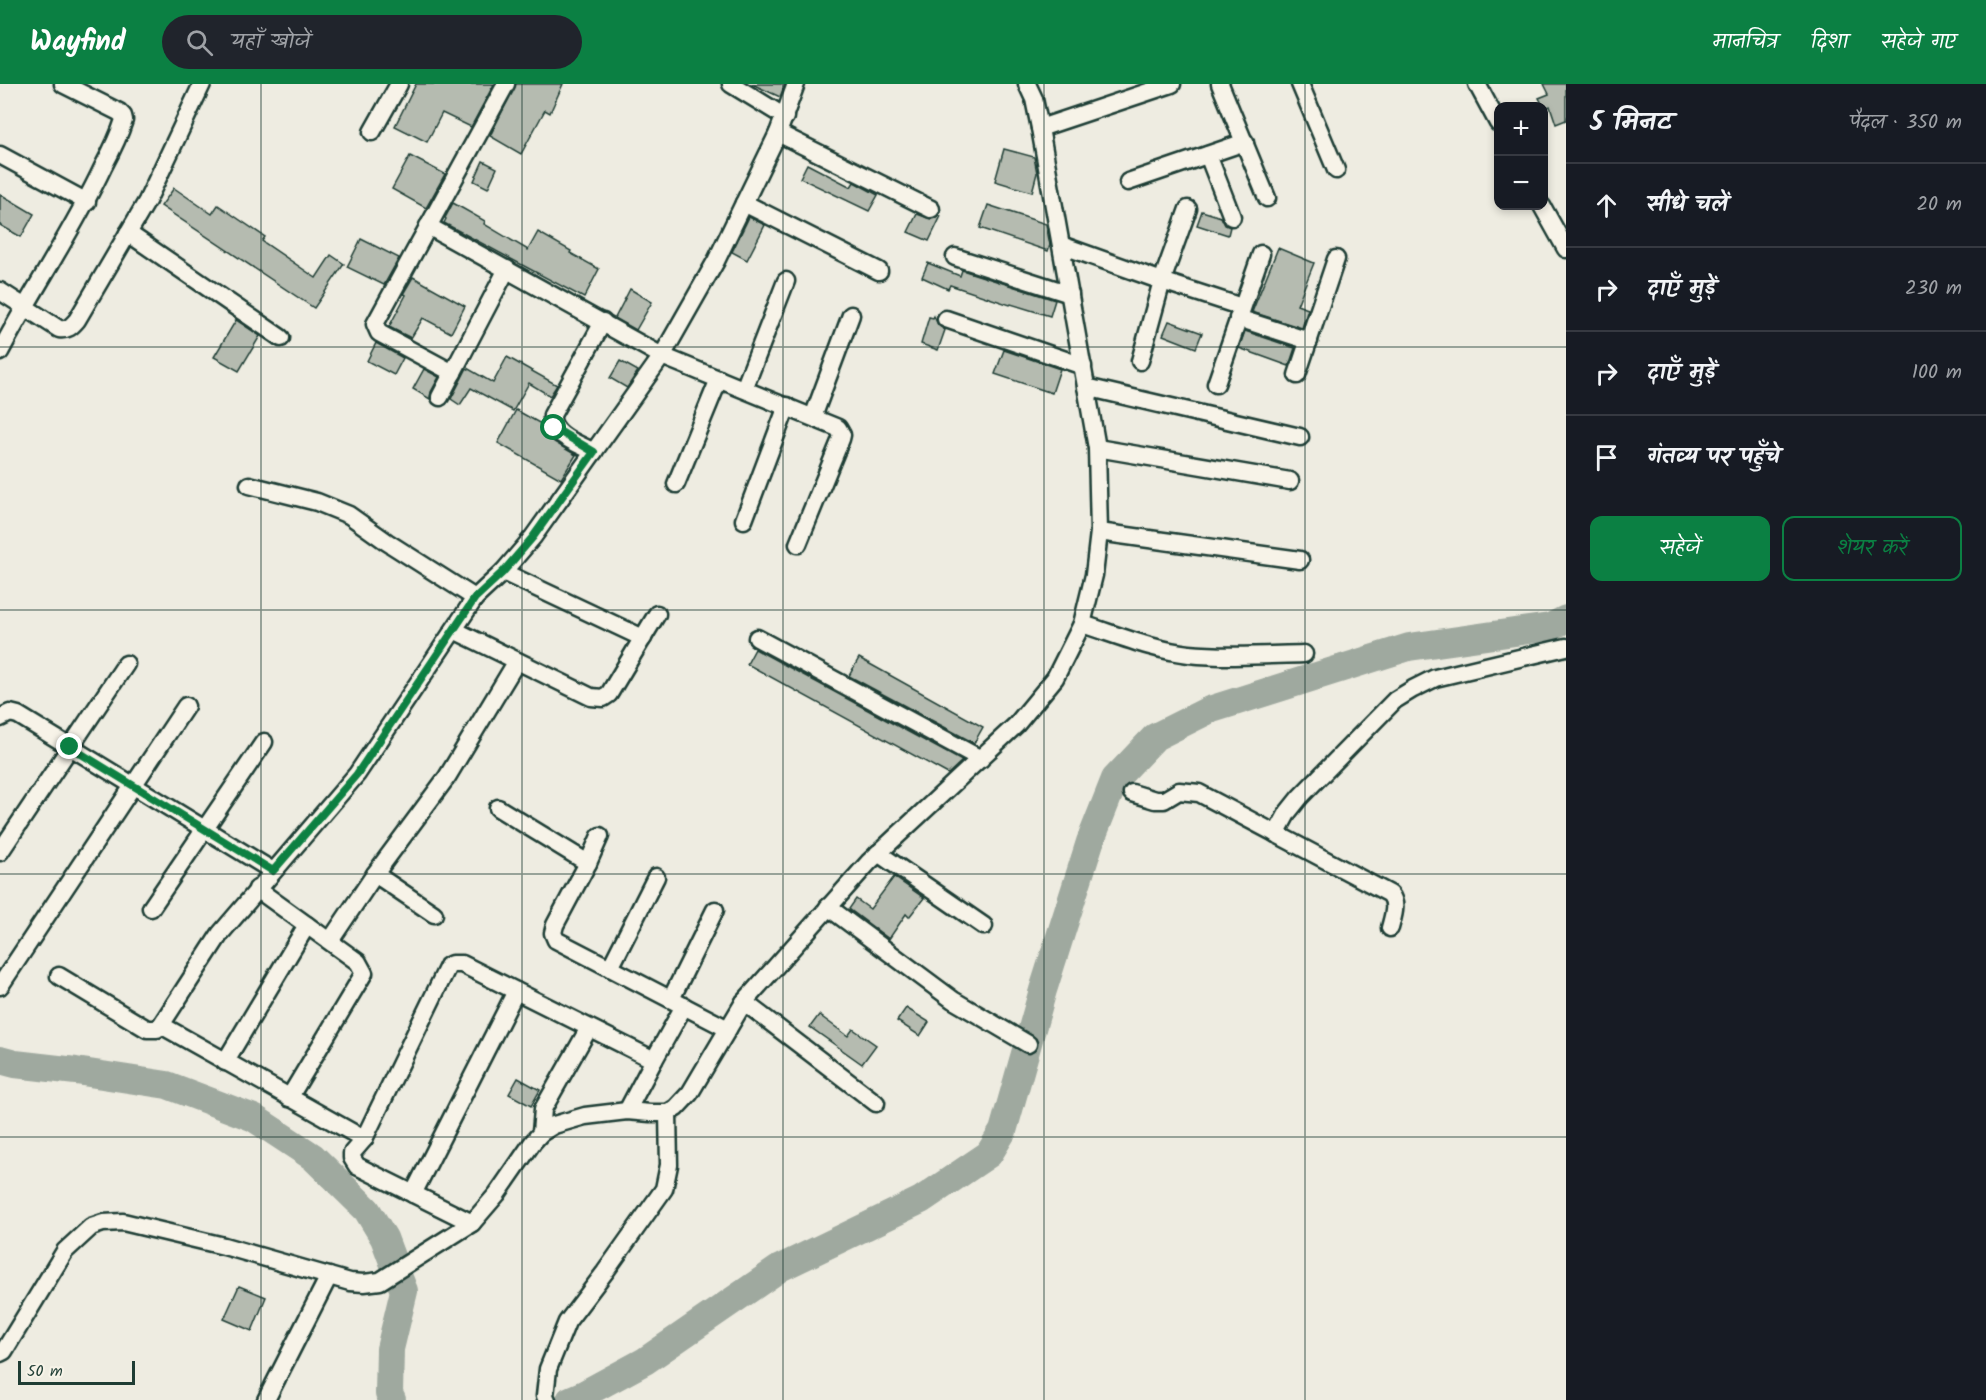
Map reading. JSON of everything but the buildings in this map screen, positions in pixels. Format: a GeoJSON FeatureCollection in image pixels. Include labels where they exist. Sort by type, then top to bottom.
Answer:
{"type":"FeatureCollection","features":[{"type":"Feature","properties":{"kind":"street"},"geometry":{"type":"LineString","coordinates":[[0,352],[24,306],[54,261],[87,202],[124,120],[119,112],[63,84]]}},
{"type":"Feature","properties":{"kind":"street"},"geometry":{"type":"LineString","coordinates":[[0,291],[59,329],[70,328],[77,320],[147,201],[202,84]]}},
{"type":"Feature","properties":{"kind":"street"},"geometry":{"type":"LineString","coordinates":[[453,372],[379,333],[376,329],[376,320],[506,84]]}},
{"type":"Feature","properties":{"kind":"street"},"geometry":{"type":"LineString","coordinates":[[730,84],[785,117]]}},
{"type":"Feature","properties":{"kind":"street"},"geometry":{"type":"LineString","coordinates":[[59,976],[147,1029],[157,1029],[161,1025],[220,934],[357,774],[475,598],[503,572],[533,537],[662,356],[716,261],[778,133],[796,84]]}},
{"type":"Feature","properties":{"kind":"street"},"geometry":{"type":"LineString","coordinates":[[0,1353],[4,1351],[65,1251],[91,1227],[103,1223],[123,1222],[224,1246],[350,1282],[380,1281],[472,1223],[497,1194],[541,1133],[554,1125],[585,1116],[627,1112],[668,1113],[676,1108],[690,1093],[744,1002],[828,907],[878,853],[1016,725],[1045,691],[1055,678],[1082,624],[1094,575],[1098,532],[1097,448],[1040,128],[1034,99],[1027,84]]}},
{"type":"Feature","properties":{"kind":"street"},"geometry":{"type":"LineString","coordinates":[[1040,128],[1172,84]]}},
{"type":"Feature","properties":{"kind":"street"},"geometry":{"type":"LineString","coordinates":[[1220,84],[1267,198]]}},
{"type":"Feature","properties":{"kind":"street"},"geometry":{"type":"LineString","coordinates":[[1300,84],[1336,170]]}},
{"type":"Feature","properties":{"kind":"street"},"geometry":{"type":"LineString","coordinates":[[1477,84],[1494,116]]}},
{"type":"Feature","properties":{"kind":"street"},"geometry":{"type":"LineString","coordinates":[[372,132],[396,85]]}},
{"type":"Feature","properties":{"kind":"street"},"geometry":{"type":"LineString","coordinates":[[778,133],[931,209]]}},
{"type":"Feature","properties":{"kind":"street"},"geometry":{"type":"LineString","coordinates":[[1128,182],[1245,142]]}},
{"type":"Feature","properties":{"kind":"street"},"geometry":{"type":"LineString","coordinates":[[0,155],[87,202]]}},
{"type":"Feature","properties":{"kind":"street"},"geometry":{"type":"LineString","coordinates":[[1208,155],[1232,217]]}},
{"type":"Feature","properties":{"kind":"street"},"geometry":{"type":"LineString","coordinates":[[744,203],[879,271]]}},
{"type":"Feature","properties":{"kind":"street"},"geometry":{"type":"LineString","coordinates":[[1140,361],[1162,281],[1188,209]]}},
{"type":"Feature","properties":{"kind":"street"},"geometry":{"type":"LineString","coordinates":[[1544,210],[1566,249]]}},
{"type":"Feature","properties":{"kind":"street"},"geometry":{"type":"LineString","coordinates":[[428,226],[662,356],[838,428],[842,435],[798,544]]}},
{"type":"Feature","properties":{"kind":"street"},"geometry":{"type":"LineString","coordinates":[[128,233],[281,338]]}},
{"type":"Feature","properties":{"kind":"street"},"geometry":{"type":"LineString","coordinates":[[1061,245],[1162,281],[1309,341]]}},
{"type":"Feature","properties":{"kind":"street"},"geometry":{"type":"LineString","coordinates":[[1216,384],[1261,254]]}},
{"type":"Feature","properties":{"kind":"street"},"geometry":{"type":"LineString","coordinates":[[955,257],[1070,294]]}},
{"type":"Feature","properties":{"kind":"street"},"geometry":{"type":"LineString","coordinates":[[1297,375],[1336,260]]}},
{"type":"Feature","properties":{"kind":"street"},"geometry":{"type":"LineString","coordinates":[[440,396],[507,269]]}},
{"type":"Feature","properties":{"kind":"street"},"geometry":{"type":"LineString","coordinates":[[744,389],[786,281]]}},
{"type":"Feature","properties":{"kind":"street"},"geometry":{"type":"LineString","coordinates":[[813,417],[850,315]]}},
{"type":"Feature","properties":{"kind":"street"},"geometry":{"type":"LineString","coordinates":[[946,319],[1083,366]]}},
{"type":"Feature","properties":{"kind":"street"},"geometry":{"type":"LineString","coordinates":[[594,452],[559,432],[551,421],[552,415],[603,322]]}},
{"type":"Feature","properties":{"kind":"street"},"geometry":{"type":"LineString","coordinates":[[676,484],[719,379]]}},
{"type":"Feature","properties":{"kind":"street"},"geometry":{"type":"LineString","coordinates":[[1086,387],[1300,437]]}},
{"type":"Feature","properties":{"kind":"street"},"geometry":{"type":"LineString","coordinates":[[744,520],[787,406]]}},
{"type":"Feature","properties":{"kind":"street"},"geometry":{"type":"LineString","coordinates":[[1097,448],[1290,481]]}},
{"type":"Feature","properties":{"kind":"street"},"geometry":{"type":"LineString","coordinates":[[249,485],[317,502],[349,514],[387,542],[475,598]]}},
{"type":"Feature","properties":{"kind":"street"},"geometry":{"type":"LineString","coordinates":[[1098,532],[1300,560]]}},
{"type":"Feature","properties":{"kind":"street"},"geometry":{"type":"LineString","coordinates":[[503,572],[643,638]]}},
{"type":"Feature","properties":{"kind":"street"},"geometry":{"type":"LineString","coordinates":[[454,630],[591,697],[603,698],[609,694],[657,614]]}},
{"type":"Feature","properties":{"kind":"street"},"geometry":{"type":"LineString","coordinates":[[1082,624],[1159,648],[1187,653],[1304,654]]}},
{"type":"Feature","properties":{"kind":"street"},"geometry":{"type":"LineString","coordinates":[[757,638],[981,759]]}},
{"type":"Feature","properties":{"kind":"street"},"geometry":{"type":"LineString","coordinates":[[1276,834],[1288,812],[1300,797],[1395,700],[1435,678],[1566,647]]}},
{"type":"Feature","properties":{"kind":"street"},"geometry":{"type":"LineString","coordinates":[[330,941],[375,874],[447,777],[517,661]]}},
{"type":"Feature","properties":{"kind":"street"},"geometry":{"type":"LineString","coordinates":[[0,852],[126,664]]}},
{"type":"Feature","properties":{"kind":"street"},"geometry":{"type":"LineString","coordinates":[[0,986],[186,706]]}},
{"type":"Feature","properties":{"kind":"street"},"geometry":{"type":"LineString","coordinates":[[0,718],[10,714],[18,716],[273,871]]}},
{"type":"Feature","properties":{"kind":"street"},"geometry":{"type":"LineString","coordinates":[[151,908],[264,742]]}},
{"type":"Feature","properties":{"kind":"street"},"geometry":{"type":"LineString","coordinates":[[1132,793],[1155,800],[1164,800],[1179,791],[1199,793],[1390,894],[1395,906],[1390,928]]}},
{"type":"Feature","properties":{"kind":"street"},"geometry":{"type":"LineString","coordinates":[[498,808],[588,863]]}},
{"type":"Feature","properties":{"kind":"street"},"geometry":{"type":"LineString","coordinates":[[600,836],[553,933],[556,940],[728,1029]]}},
{"type":"Feature","properties":{"kind":"street"},"geometry":{"type":"LineString","coordinates":[[878,853],[984,926]]}},
{"type":"Feature","properties":{"kind":"street"},"geometry":{"type":"LineString","coordinates":[[375,874],[434,914]]}},
{"type":"Feature","properties":{"kind":"street"},"geometry":{"type":"LineString","coordinates":[[610,968],[656,877]]}},
{"type":"Feature","properties":{"kind":"street"},"geometry":{"type":"LineString","coordinates":[[257,889],[358,962],[364,972],[289,1098]]}},
{"type":"Feature","properties":{"kind":"street"},"geometry":{"type":"LineString","coordinates":[[828,907],[953,1000],[1028,1044]]}},
{"type":"Feature","properties":{"kind":"street"},"geometry":{"type":"LineString","coordinates":[[627,1112],[654,1060],[715,910]]}},
{"type":"Feature","properties":{"kind":"street"},"geometry":{"type":"LineString","coordinates":[[225,1062],[307,925]]}},
{"type":"Feature","properties":{"kind":"street"},"geometry":{"type":"LineString","coordinates":[[472,1223],[353,1162],[352,1153],[363,1139],[448,966],[462,964],[654,1060]]}},
{"type":"Feature","properties":{"kind":"street"},"geometry":{"type":"LineString","coordinates":[[413,1194],[516,991]]}},
{"type":"Feature","properties":{"kind":"street"},"geometry":{"type":"LineString","coordinates":[[744,1002],[876,1103]]}},
{"type":"Feature","properties":{"kind":"street"},"geometry":{"type":"LineString","coordinates":[[161,1025],[363,1139]]}},
{"type":"Feature","properties":{"kind":"street"},"geometry":{"type":"LineString","coordinates":[[541,1133],[543,1109],[589,1028]]}},
{"type":"Feature","properties":{"kind":"street"},"geometry":{"type":"LineString","coordinates":[[546,1398],[548,1370],[567,1322],[664,1189],[669,1165],[668,1113]]}},
{"type":"Feature","properties":{"kind":"street"},"geometry":{"type":"LineString","coordinates":[[266,1400],[329,1276]]}},
{"type":"Feature","properties":{"kind":"waterway"},"geometry":{"type":"LineString","coordinates":[[570,1400],[645,1361],[780,1268],[921,1200],[989,1154],[1003,1131],[1043,990],[1090,842],[1115,779],[1155,737],[1209,710],[1409,647],[1550,627],[1566,619]]}},
{"type":"Feature","properties":{"kind":"waterway"},"geometry":{"type":"LineString","coordinates":[[0,1060],[167,1085],[254,1118],[313,1157],[367,1210],[384,1238],[404,1291],[390,1349],[389,1394],[392,1400]]}},
{"type":"Feature","properties":{"kind":"route"},"geometry":{"type":"LineString","coordinates":[[70,747],[273,871],[357,774],[475,598],[503,572],[533,537],[594,452],[554,428]]}}]}
